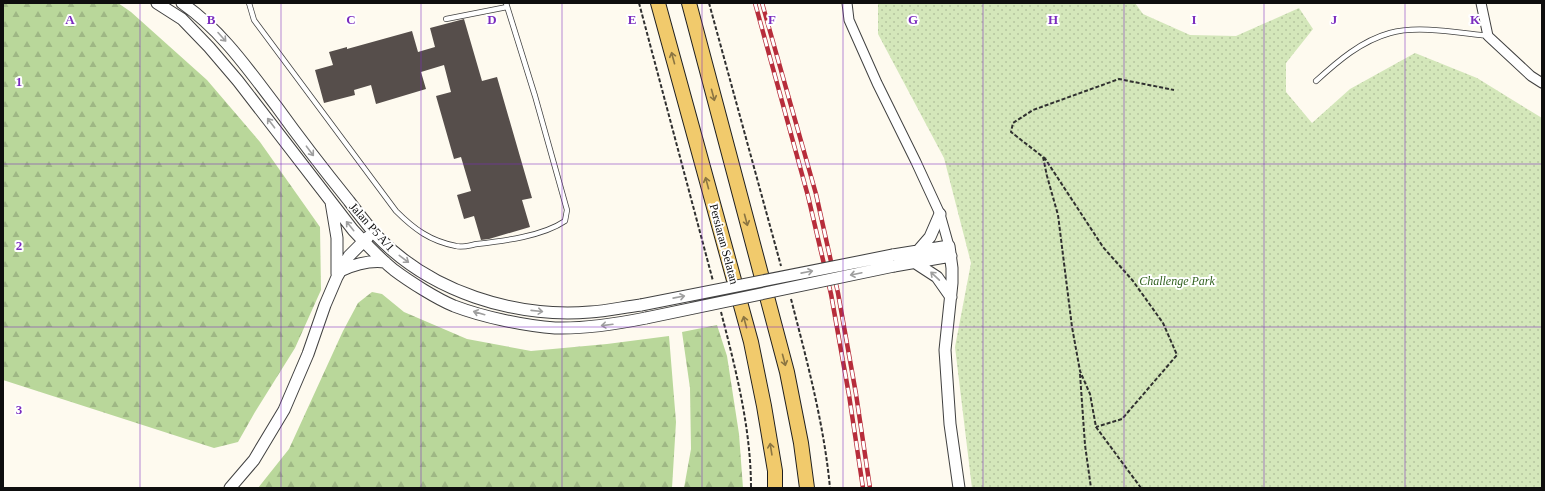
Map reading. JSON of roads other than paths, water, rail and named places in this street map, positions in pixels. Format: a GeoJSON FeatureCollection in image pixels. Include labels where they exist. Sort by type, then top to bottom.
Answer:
{"type":"FeatureCollection","features":[{"type":"Feature","properties":{"kind":"main road","name":"Persiaran Selatan"},"geometry":{"type":"LineString","coordinates":[[658,3],[751,342],[766,413],[775,488]]}},
{"type":"Feature","properties":{"kind":"main road"},"geometry":{"type":"LineString","coordinates":[[689,3],[787,372],[802,443],[807,488]]}},
{"type":"Feature","properties":{"kind":"street","name":"Jalan P5 A/1"},"geometry":{"type":"LineString","coordinates":[[159,3],[173,7],[182,19],[214,52],[238,80],[363,241],[385,262],[417,285],[454,306],[495,318],[527,325],[556,328],[606,326],[894,266],[915,257]]}},
{"type":"Feature","properties":{"kind":"street","name":"Jalan P5 A/1"},"geometry":{"type":"LineString","coordinates":[[182,3],[216,32],[237,54],[321,167],[373,232],[396,253],[418,270],[470,296],[504,306],[538,311],[590,312],[641,305],[893,255],[915,257]]}},
{"type":"Feature","properties":{"kind":"street"},"geometry":{"type":"LineString","coordinates":[[847,3],[849,20],[877,83],[940,214],[950,251],[952,268],[951,296],[945,350],[950,424],[959,488]]}},
{"type":"Feature","properties":{"kind":"street"},"geometry":{"type":"LineString","coordinates":[[1481,3],[1488,36],[1531,76],[1542,83]]}},
{"type":"Feature","properties":{"kind":"street"},"geometry":{"type":"LineString","coordinates":[[330,200],[337,238],[339,274]]}},
{"type":"Feature","properties":{"kind":"street"},"geometry":{"type":"LineString","coordinates":[[915,257],[930,236],[940,214]]}},
{"type":"Feature","properties":{"kind":"street"},"geometry":{"type":"LineString","coordinates":[[230,488],[254,460],[284,410],[308,354],[325,305],[349,256],[373,232]]}},
{"type":"Feature","properties":{"kind":"street"},"geometry":{"type":"LineString","coordinates":[[915,257],[950,251]]}},
{"type":"Feature","properties":{"kind":"street"},"geometry":{"type":"LineString","coordinates":[[915,257],[937,277],[951,296]]}},
{"type":"Feature","properties":{"kind":"street"},"geometry":{"type":"LineString","coordinates":[[339,274],[357,264],[375,261],[385,262]]}},
{"type":"Feature","properties":{"kind":"lane"},"geometry":{"type":"LineString","coordinates":[[249,3],[254,20],[396,211],[412,227],[434,239],[458,247],[511,240],[557,226],[565,221],[567,210],[535,96],[506,5],[446,19]]}},
{"type":"Feature","properties":{"kind":"lane"},"geometry":{"type":"LineString","coordinates":[[1316,81],[1337,62],[1362,44],[1390,33],[1420,30],[1488,36]]}},
{"type":"Feature","properties":{"kind":"railway"},"geometry":{"type":"LineString","coordinates":[[755,3],[808,196],[831,294],[849,395],[863,488]]}},
{"type":"Feature","properties":{"kind":"railway"},"geometry":{"type":"LineString","coordinates":[[762,3],[816,194],[838,293],[856,394],[870,488]]}},
{"type":"Feature","properties":{"kind":"park label","name":"Challenge Park"},"geometry":{"type":"Point","coordinates":[1177,281]}}]}
